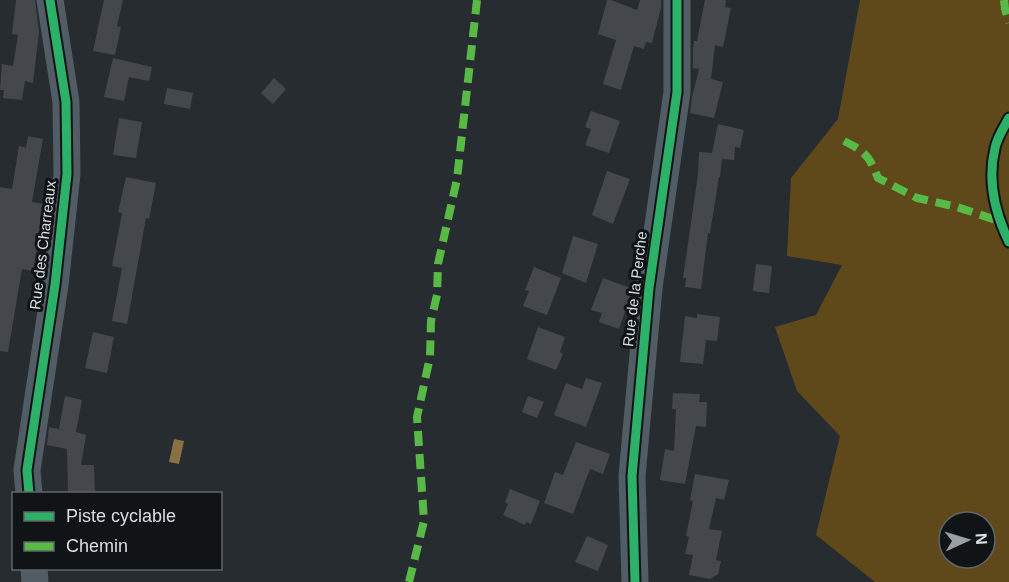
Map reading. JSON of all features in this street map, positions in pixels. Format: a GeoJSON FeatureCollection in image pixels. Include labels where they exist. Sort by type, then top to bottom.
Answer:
{"type":"FeatureCollection","features":[{"type":"Feature","properties":{"kind":"street","name":"Rue des Charreaux"},"geometry":{"type":"LineString","coordinates":[[28,492],[27,470],[55,285],[67,174],[66,102],[50,0]]}},
{"type":"Feature","properties":{"kind":"street","name":"Rue de la Perche"},"geometry":{"type":"LineString","coordinates":[[635,582],[632,476],[649,288],[677,92],[677,0]]}},
{"type":"Feature","properties":{"kind":"shaded area"},"geometry":{"type":"Polygon","coordinates":[[[860,0],[1009,0],[1009,582],[875,582],[816,535],[840,436],[797,391],[775,327],[816,315],[842,265],[787,256],[791,178],[838,119],[860,0]]]}},
{"type":"Feature","properties":{"kind":"shaded area"},"geometry":{"type":"Polygon","coordinates":[[[174,439],[184,441],[179,464],[169,462],[174,439]]]}},
{"type":"Feature","properties":{"kind":"building"},"geometry":{"type":"Polygon","coordinates":[[[16,0],[35,0],[39,32],[33,83],[25,81],[22,100],[3,98],[4,90],[0,90],[2,64],[13,66],[18,35],[12,34],[16,0]]]}},
{"type":"Feature","properties":{"kind":"building"},"geometry":{"type":"Polygon","coordinates":[[[104,0],[123,0],[117,26],[121,27],[115,55],[93,51],[104,0]]]}},
{"type":"Feature","properties":{"kind":"building"},"geometry":{"type":"Polygon","coordinates":[[[607,0],[637,10],[640,0],[661,0],[652,43],[646,42],[644,49],[634,46],[621,90],[603,84],[616,40],[598,34],[607,0]]]}},
{"type":"Feature","properties":{"kind":"building"},"geometry":{"type":"Polygon","coordinates":[[[705,0],[726,0],[725,7],[731,8],[723,47],[715,45],[711,79],[723,82],[714,118],[690,113],[699,69],[693,68],[694,41],[697,41],[705,0]]]}},
{"type":"Feature","properties":{"kind":"building"},"geometry":{"type":"Polygon","coordinates":[[[113,58],[152,67],[149,81],[129,77],[124,101],[104,97],[113,58]]]}},
{"type":"Feature","properties":{"kind":"building"},"geometry":{"type":"Polygon","coordinates":[[[274,78],[286,89],[273,104],[261,93],[274,78]]]}},
{"type":"Feature","properties":{"kind":"building"},"geometry":{"type":"Polygon","coordinates":[[[167,88],[193,93],[190,109],[164,104],[167,88]]]}},
{"type":"Feature","properties":{"kind":"building"},"geometry":{"type":"Polygon","coordinates":[[[591,111],[620,121],[609,153],[585,145],[591,129],[585,127],[591,111]]]}},
{"type":"Feature","properties":{"kind":"building"},"geometry":{"type":"Polygon","coordinates":[[[119,118],[142,122],[136,158],[113,155],[119,118]]]}},
{"type":"Feature","properties":{"kind":"building"},"geometry":{"type":"Polygon","coordinates":[[[718,124],[744,130],[740,148],[735,147],[734,160],[722,159],[710,233],[708,233],[701,289],[685,287],[686,278],[683,278],[699,152],[712,153],[718,124]]]}},
{"type":"Feature","properties":{"kind":"building"},"geometry":{"type":"Polygon","coordinates":[[[28,136],[43,139],[32,202],[44,204],[33,271],[22,269],[8,352],[0,351],[0,187],[12,189],[19,146],[26,148],[28,136]]]}},
{"type":"Feature","properties":{"kind":"building"},"geometry":{"type":"Polygon","coordinates":[[[607,171],[630,179],[613,224],[592,215],[607,171]]]}},
{"type":"Feature","properties":{"kind":"building"},"geometry":{"type":"Polygon","coordinates":[[[126,177],[156,183],[149,219],[146,218],[127,324],[112,321],[122,268],[112,266],[122,213],[118,212],[126,177]]]}},
{"type":"Feature","properties":{"kind":"building"},"geometry":{"type":"Polygon","coordinates":[[[573,236],[598,244],[586,283],[562,273],[573,236]]]}},
{"type":"Feature","properties":{"kind":"building"},"geometry":{"type":"Polygon","coordinates":[[[756,264],[772,266],[769,293],[753,291],[756,264]]]}},
{"type":"Feature","properties":{"kind":"building"},"geometry":{"type":"Polygon","coordinates":[[[534,267],[561,278],[547,315],[523,306],[529,291],[525,290],[534,267]]]}},
{"type":"Feature","properties":{"kind":"building"},"geometry":{"type":"Polygon","coordinates":[[[603,278],[633,289],[619,329],[599,322],[602,313],[591,310],[603,278]]]}},
{"type":"Feature","properties":{"kind":"building"},"geometry":{"type":"Polygon","coordinates":[[[697,314],[720,317],[717,341],[706,340],[703,364],[680,362],[685,316],[697,318],[697,314]]]}},
{"type":"Feature","properties":{"kind":"building"},"geometry":{"type":"Polygon","coordinates":[[[538,327],[565,337],[560,352],[563,354],[556,370],[527,359],[538,327]]]}},
{"type":"Feature","properties":{"kind":"building"},"geometry":{"type":"Polygon","coordinates":[[[93,332],[114,337],[107,373],[85,368],[93,332]]]}},
{"type":"Feature","properties":{"kind":"building"},"geometry":{"type":"Polygon","coordinates":[[[586,378],[602,383],[586,427],[554,415],[566,383],[582,389],[586,378]]]}},
{"type":"Feature","properties":{"kind":"building"},"geometry":{"type":"Polygon","coordinates":[[[673,393],[700,394],[699,402],[707,402],[706,427],[696,426],[685,484],[660,480],[665,449],[674,451],[676,409],[672,409],[673,393]]]}},
{"type":"Feature","properties":{"kind":"building"},"geometry":{"type":"Polygon","coordinates":[[[65,396],[82,400],[76,432],[86,435],[81,465],[94,465],[95,492],[68,492],[67,449],[47,445],[49,427],[59,429],[65,396]]]}},
{"type":"Feature","properties":{"kind":"building"},"geometry":{"type":"Polygon","coordinates":[[[528,396],[544,402],[537,418],[522,412],[528,396]]]}},
{"type":"Feature","properties":{"kind":"building"},"geometry":{"type":"Polygon","coordinates":[[[576,442],[610,454],[603,474],[590,469],[573,514],[544,503],[555,472],[563,475],[576,442]]]}},
{"type":"Feature","properties":{"kind":"building"},"geometry":{"type":"Polygon","coordinates":[[[695,474],[729,480],[724,500],[716,498],[709,529],[722,531],[716,560],[721,561],[718,574],[710,579],[689,575],[693,555],[685,554],[689,537],[686,536],[693,501],[690,500],[695,474]]]}},
{"type":"Feature","properties":{"kind":"building"},"geometry":{"type":"Polygon","coordinates":[[[510,489],[540,501],[531,524],[526,522],[525,525],[503,515],[508,504],[505,502],[510,489]]]}},
{"type":"Feature","properties":{"kind":"building"},"geometry":{"type":"Polygon","coordinates":[[[587,536],[608,545],[598,571],[575,562],[587,536]]]}},
{"type":"Feature","properties":{"kind":"marked path"},"geometry":{"type":"LineString","coordinates":[[409,582],[424,521],[417,417],[430,357],[431,321],[437,295],[438,264],[457,179],[477,0]]}},
{"type":"Feature","properties":{"kind":"marked path"},"geometry":{"type":"LineString","coordinates":[[1004,0],[1009,23]]}},
{"type":"Feature","properties":{"kind":"marked path"},"geometry":{"type":"LineString","coordinates":[[844,141],[866,155],[878,178],[917,198],[957,207],[999,221]]}},
{"type":"Feature","properties":{"kind":"cycle path"},"geometry":{"type":"LineString","coordinates":[[29,492],[27,470],[55,285],[67,174],[66,102],[50,0]]}},
{"type":"Feature","properties":{"kind":"cycle path"},"geometry":{"type":"LineString","coordinates":[[635,582],[632,476],[649,288],[677,92],[677,0]]}},
{"type":"Feature","properties":{"kind":"cycle path"},"geometry":{"type":"LineString","coordinates":[[1009,118],[996,144],[992,173],[996,208],[1009,242]]}}]}
